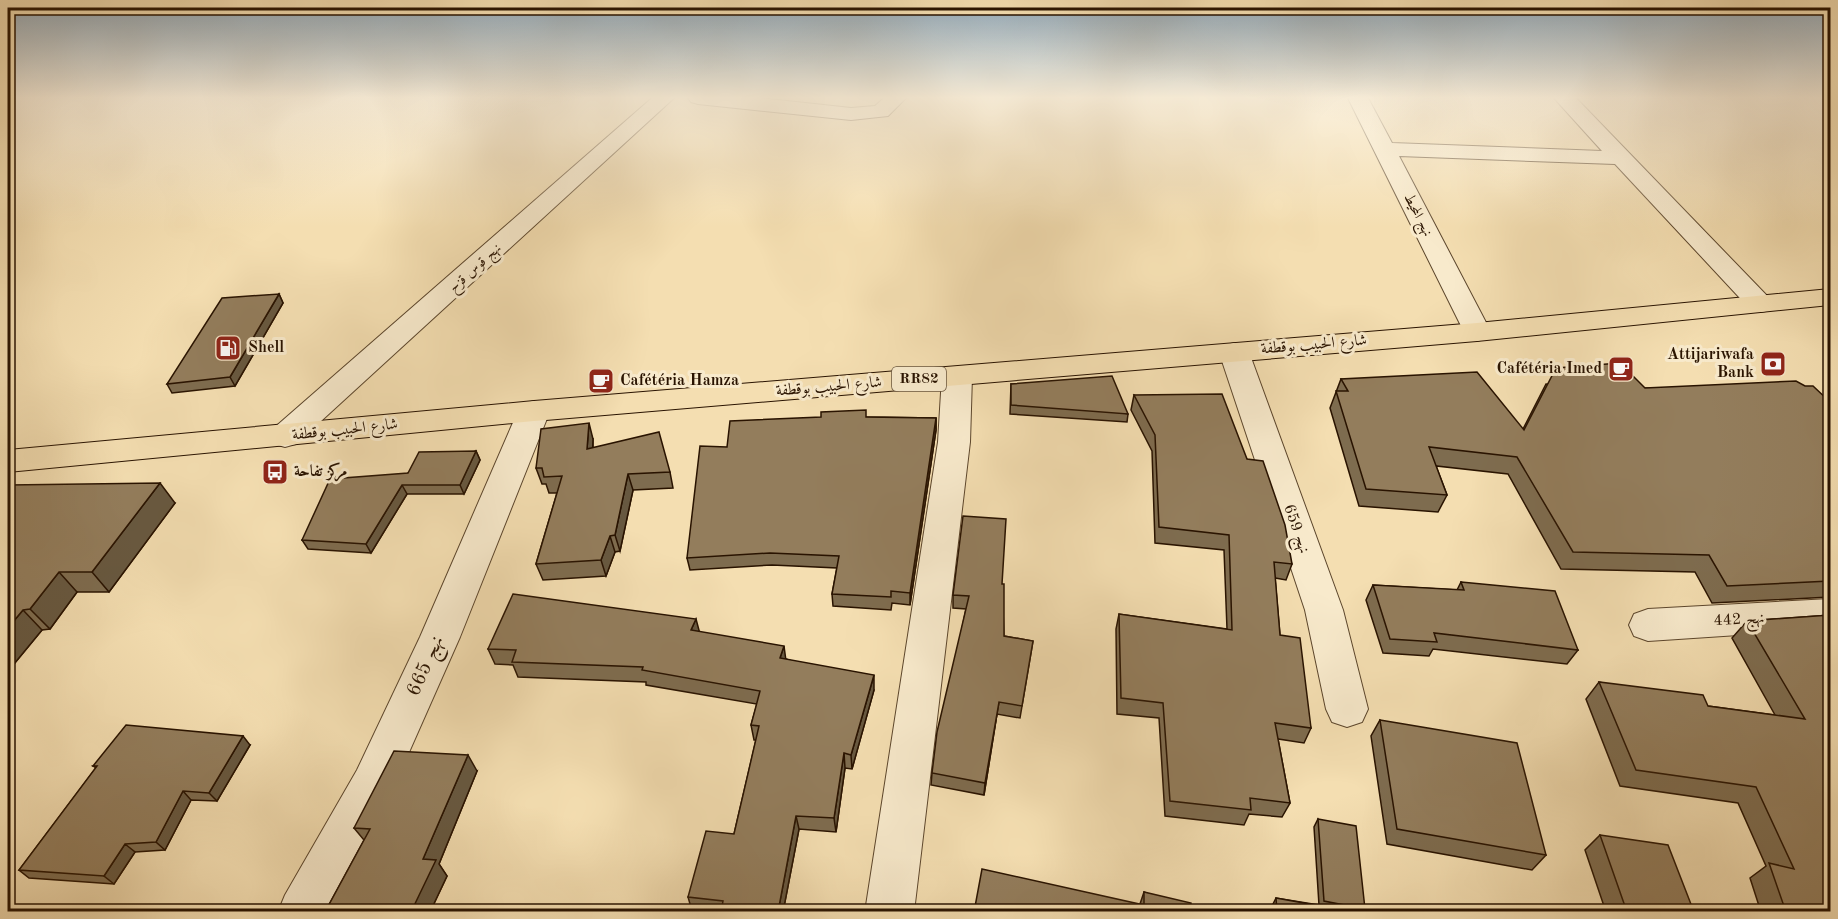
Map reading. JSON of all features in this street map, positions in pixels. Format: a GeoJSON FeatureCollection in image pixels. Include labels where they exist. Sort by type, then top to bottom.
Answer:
{"type":"FeatureCollection","features":[{"type":"Feature","properties":{"kind":"main road","name":"شارع الحبيب بوقطفة"},"geometry":{"type":"LineString","coordinates":[[8,462],[534,411],[1477,332],[1829,299]]}},
{"type":"Feature","properties":{"kind":"street","name":"نهج قوس قزح"},"geometry":{"type":"LineString","coordinates":[[285,436],[616,141]]}},
{"type":"Feature","properties":{"kind":"street","name":"نهج المحيط"},"geometry":{"type":"LineString","coordinates":[[1380,141],[1477,332]]}},
{"type":"Feature","properties":{"kind":"street"},"geometry":{"type":"LineString","coordinates":[[1605,141],[1761,304]]}},
{"type":"Feature","properties":{"kind":"street"},"geometry":{"type":"LineString","coordinates":[[1384,149],[1622,158]]}},
{"type":"Feature","properties":{"kind":"street","name":"نهج 659"},"geometry":{"type":"LineString","coordinates":[[1234,352],[1324,610],[1347,709]]}},
{"type":"Feature","properties":{"kind":"street"},"geometry":{"type":"LineString","coordinates":[[889,912],[954,442],[957,376]]}},
{"type":"Feature","properties":{"kind":"street","name":"نهج 665"},"geometry":{"type":"LineString","coordinates":[[302,912],[373,783],[440,636],[534,411]]}},
{"type":"Feature","properties":{"kind":"street","name":"نهج 442"},"geometry":{"type":"LineString","coordinates":[[1647,625],[1830,614]]}},
{"type":"Feature","properties":{"kind":"building"},"geometry":{"type":"Polygon","coordinates":[[[279,294],[230,377],[167,384],[222,298],[279,294]]]}},
{"type":"Feature","properties":{"kind":"building"},"geometry":{"type":"Polygon","coordinates":[[[1620,363],[1645,388],[1796,381],[1805,386],[1813,386],[1830,402],[1830,581],[1727,586],[1709,555],[1573,552],[1517,457],[1429,447],[1447,495],[1366,489],[1336,391],[1348,391],[1341,379],[1477,372],[1524,430],[1556,368],[1620,363]]]}},
{"type":"Feature","properties":{"kind":"building"},"geometry":{"type":"Polygon","coordinates":[[[1112,376],[1128,414],[1011,405],[1011,384],[1112,376]]]}},
{"type":"Feature","properties":{"kind":"building"},"geometry":{"type":"Polygon","coordinates":[[[1222,394],[1247,459],[1263,461],[1285,525],[1292,564],[1274,562],[1280,635],[1300,638],[1311,728],[1275,723],[1290,803],[1250,798],[1251,810],[1170,801],[1163,703],[1121,698],[1119,614],[1232,630],[1229,535],[1159,527],[1155,435],[1134,395],[1222,394]]]}},
{"type":"Feature","properties":{"kind":"building"},"geometry":{"type":"Polygon","coordinates":[[[866,410],[866,417],[936,418],[910,593],[891,591],[891,597],[832,594],[839,556],[770,553],[687,558],[700,446],[727,447],[730,421],[821,417],[821,412],[866,410]]]}},
{"type":"Feature","properties":{"kind":"building"},"geometry":{"type":"Polygon","coordinates":[[[589,423],[587,449],[659,432],[670,472],[628,474],[615,535],[610,536],[601,560],[536,564],[562,476],[544,477],[542,468],[536,468],[541,429],[589,423]]]}},
{"type":"Feature","properties":{"kind":"building"},"geometry":{"type":"Polygon","coordinates":[[[476,451],[460,485],[402,485],[366,544],[302,540],[330,479],[408,473],[419,452],[476,451]]]}},
{"type":"Feature","properties":{"kind":"building"},"geometry":{"type":"Polygon","coordinates":[[[160,483],[92,572],[59,572],[30,609],[23,610],[8,628],[8,485],[160,483]]]}},
{"type":"Feature","properties":{"kind":"building"},"geometry":{"type":"Polygon","coordinates":[[[963,516],[1006,519],[1002,584],[1004,584],[1004,636],[1033,641],[1022,706],[999,702],[985,783],[932,773],[937,732],[969,596],[953,595],[963,516]]]}},
{"type":"Feature","properties":{"kind":"building"},"geometry":{"type":"Polygon","coordinates":[[[1461,582],[1555,591],[1578,650],[1434,633],[1437,642],[1390,639],[1373,585],[1464,590],[1461,582]]]}},
{"type":"Feature","properties":{"kind":"building"},"geometry":{"type":"Polygon","coordinates":[[[513,594],[696,619],[691,630],[784,646],[780,658],[874,675],[851,755],[844,753],[834,818],[796,816],[778,912],[721,912],[723,901],[688,897],[706,831],[734,834],[759,726],[751,725],[760,691],[642,670],[643,667],[512,662],[516,650],[488,649],[513,594]]]}},
{"type":"Feature","properties":{"kind":"building"},"geometry":{"type":"Polygon","coordinates":[[[1830,615],[1830,912],[1786,912],[1769,863],[1794,869],[1756,787],[1636,770],[1599,682],[1703,695],[1708,706],[1805,719],[1747,621],[1830,615]]]}},
{"type":"Feature","properties":{"kind":"building"},"geometry":{"type":"Polygon","coordinates":[[[1380,720],[1517,743],[1546,855],[1397,829],[1380,720]]]}},
{"type":"Feature","properties":{"kind":"building"},"geometry":{"type":"Polygon","coordinates":[[[126,725],[243,736],[209,793],[183,791],[156,842],[125,844],[104,876],[19,870],[97,766],[93,766],[126,725]]]}},
{"type":"Feature","properties":{"kind":"building"},"geometry":{"type":"Polygon","coordinates":[[[394,751],[468,755],[423,859],[436,860],[411,912],[325,912],[370,829],[354,828],[394,751]]]}},
{"type":"Feature","properties":{"kind":"building"},"geometry":{"type":"Polygon","coordinates":[[[1318,819],[1356,826],[1365,909],[1324,901],[1318,819]]]}},
{"type":"Feature","properties":{"kind":"building"},"geometry":{"type":"Polygon","coordinates":[[[1600,835],[1668,845],[1694,912],[1627,912],[1600,835]]]}},
{"type":"Feature","properties":{"kind":"building"},"geometry":{"type":"Polygon","coordinates":[[[982,869],[1144,905],[1144,892],[1191,903],[1190,912],[974,912],[982,869]]]}},
{"type":"Feature","properties":{"kind":"building"},"geometry":{"type":"Polygon","coordinates":[[[1276,898],[1348,911],[1348,912],[1277,912],[1276,898]]]}},
{"type":"Feature","properties":{"kind":"place","name":"Shell"},"geometry":{"type":"Point","coordinates":[228,348]}},
{"type":"Feature","properties":{"kind":"place","name":"Attijariwafa Bank"},"geometry":{"type":"Point","coordinates":[1773,364]}},
{"type":"Feature","properties":{"kind":"place","name":"Cafétéria Imed"},"geometry":{"type":"Point","coordinates":[1621,369]}},
{"type":"Feature","properties":{"kind":"place","name":"Cafétéria Hamza"},"geometry":{"type":"Point","coordinates":[601,381]}},
{"type":"Feature","properties":{"kind":"place","name":"مركز تفاحة"},"geometry":{"type":"Point","coordinates":[275,472]}}]}
